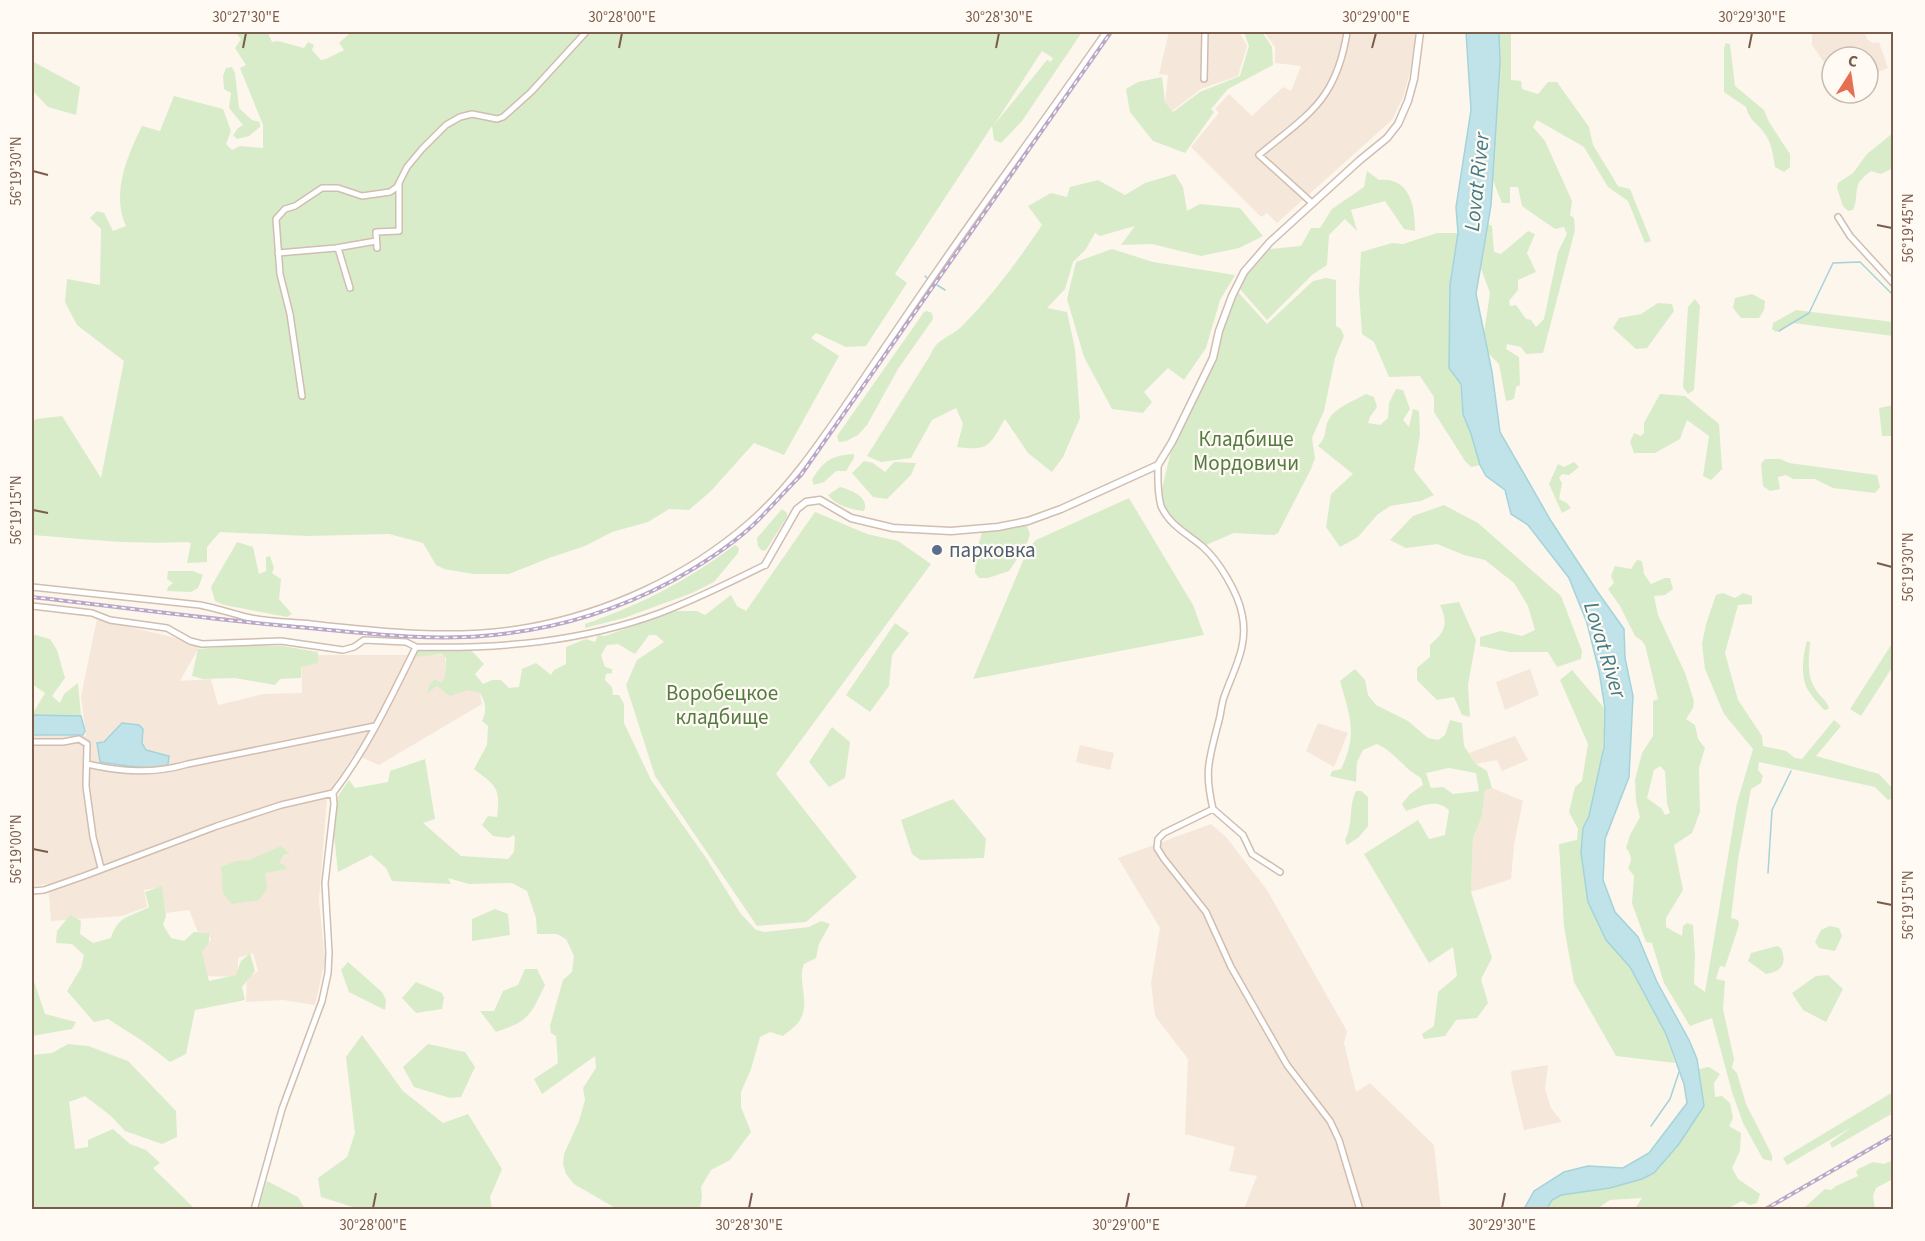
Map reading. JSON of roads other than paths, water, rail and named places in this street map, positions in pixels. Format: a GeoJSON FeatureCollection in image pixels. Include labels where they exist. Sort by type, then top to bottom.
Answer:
{"type":"FeatureCollection","features":[{"type":"Feature","properties":{"kind":"street"},"geometry":{"type":"LineString","coordinates":[[302,396],[290,314],[280,274],[276,219],[285,209],[295,206],[322,188],[338,188],[362,196],[390,192],[399,182],[407,166],[446,126],[460,117],[472,114],[497,119],[503,117],[531,92],[585,32]]}},
{"type":"Feature","properties":{"kind":"street"},"geometry":{"type":"LineString","coordinates":[[32,587],[200,606],[259,618],[441,634],[488,632],[559,621],[614,603],[659,584],[712,551],[749,522],[784,487],[819,442],[1106,32]]}},
{"type":"Feature","properties":{"kind":"street"},"geometry":{"type":"LineString","coordinates":[[1204,79],[1205,32]]}},
{"type":"Feature","properties":{"kind":"street"},"geometry":{"type":"LineString","coordinates":[[1312,203],[1259,155],[1314,107],[1326,93],[1343,53],[1347,32]]}},
{"type":"Feature","properties":{"kind":"street"},"geometry":{"type":"LineString","coordinates":[[1280,872],[1252,854],[1243,834],[1213,810],[1207,772],[1210,749],[1219,723],[1223,699],[1239,662],[1245,628],[1236,596],[1215,560],[1171,522],[1162,508],[1158,493],[1158,465],[1172,442],[1213,358],[1219,331],[1244,272],[1270,242],[1387,138],[1398,124],[1414,79],[1420,32]]}},
{"type":"Feature","properties":{"kind":"street"},"geometry":{"type":"LineString","coordinates":[[278,254],[376,244],[376,232],[399,231],[399,182]]}},
{"type":"Feature","properties":{"kind":"street"},"geometry":{"type":"LineString","coordinates":[[1838,217],[1850,236],[1893,284]]}},
{"type":"Feature","properties":{"kind":"street"},"geometry":{"type":"LineString","coordinates":[[338,248],[350,288]]}},
{"type":"Feature","properties":{"kind":"street"},"geometry":{"type":"LineString","coordinates":[[32,606],[92,613],[110,620],[167,628],[190,641],[202,644],[281,641],[343,650],[354,647],[364,640],[406,642],[416,647],[475,648],[533,643],[601,631],[659,613],[765,565],[797,509],[806,502],[820,500],[851,518],[893,528],[951,531],[998,527],[1060,509],[1158,465]]}},
{"type":"Feature","properties":{"kind":"street"},"geometry":{"type":"LineString","coordinates":[[32,891],[44,890],[260,812],[333,794],[347,775],[375,726],[416,647]]}},
{"type":"Feature","properties":{"kind":"street"},"geometry":{"type":"LineString","coordinates":[[87,764],[130,771],[165,770],[375,726]]}},
{"type":"Feature","properties":{"kind":"street"},"geometry":{"type":"LineString","coordinates":[[32,742],[63,742],[79,739],[87,744],[85,775],[93,837],[101,868]]}},
{"type":"Feature","properties":{"kind":"street"},"geometry":{"type":"LineString","coordinates":[[254,1209],[282,1109],[322,1001],[328,973],[326,883],[333,794]]}},
{"type":"Feature","properties":{"kind":"street"},"geometry":{"type":"LineString","coordinates":[[1213,810],[1164,833],[1158,839],[1157,848],[1206,912],[1230,967],[1287,1065],[1330,1121],[1339,1140],[1360,1209]]}},
{"type":"Feature","properties":{"kind":"water","name":"Lovat River"},"geometry":{"type":"Polygon","coordinates":[[[1466,32],[1499,32],[1500,63],[1491,205],[1476,294],[1492,372],[1500,432],[1551,521],[1624,629],[1625,658],[1633,696],[1629,777],[1605,839],[1603,880],[1615,912],[1638,937],[1657,982],[1689,1040],[1697,1059],[1704,1106],[1679,1144],[1654,1173],[1642,1179],[1610,1188],[1561,1195],[1552,1200],[1547,1209],[1524,1209],[1534,1191],[1564,1172],[1588,1166],[1623,1168],[1649,1153],[1687,1103],[1684,1084],[1666,1034],[1630,967],[1606,940],[1588,902],[1581,853],[1583,828],[1589,816],[1604,747],[1605,709],[1599,671],[1587,623],[1569,578],[1528,525],[1511,514],[1505,490],[1486,476],[1480,465],[1463,414],[1461,384],[1449,368],[1450,285],[1458,233],[1456,207],[1471,110],[1466,32]]]}},
{"type":"Feature","properties":{"kind":"water"},"geometry":{"type":"Polygon","coordinates":[[[32,715],[81,716],[85,731],[83,735],[32,735],[32,715]]]}},
{"type":"Feature","properties":{"kind":"water"},"geometry":{"type":"Polygon","coordinates":[[[122,723],[139,725],[143,729],[142,743],[146,750],[169,756],[168,765],[145,768],[100,762],[97,743],[104,742],[122,723]]]}},
{"type":"Feature","properties":{"kind":"waterway"},"geometry":{"type":"LineString","coordinates":[[1779,331],[1809,313],[1833,263],[1860,262],[1894,296]]}},
{"type":"Feature","properties":{"kind":"waterway"},"geometry":{"type":"LineString","coordinates":[[925,276],[928,279]]}},
{"type":"Feature","properties":{"kind":"waterway"},"geometry":{"type":"LineString","coordinates":[[937,285],[945,290]]}},
{"type":"Feature","properties":{"kind":"waterway"},"geometry":{"type":"LineString","coordinates":[[1768,873],[1772,810],[1791,771]]}},
{"type":"Feature","properties":{"kind":"waterway"},"geometry":{"type":"LineString","coordinates":[[1651,1126],[1670,1099],[1679,1072]]}},
{"type":"Feature","properties":{"kind":"railway"},"geometry":{"type":"LineString","coordinates":[[32,597],[297,627],[390,635],[460,637],[507,633],[556,625],[604,611],[672,581],[742,535],[801,475],[1111,32]]}},
{"type":"Feature","properties":{"kind":"railway"},"geometry":{"type":"LineString","coordinates":[[1764,1210],[1894,1135]]}},
{"type":"Feature","properties":{"kind":"place","name":"парковка"},"geometry":{"type":"Point","coordinates":[937,550]}},
{"type":"Feature","properties":{"kind":"park label","name":"Кладбище Мордовичи"},"geometry":{"type":"Point","coordinates":[1246,451]}},
{"type":"Feature","properties":{"kind":"park label","name":"Воробецкое кладбище"},"geometry":{"type":"Point","coordinates":[722,705]}}]}
